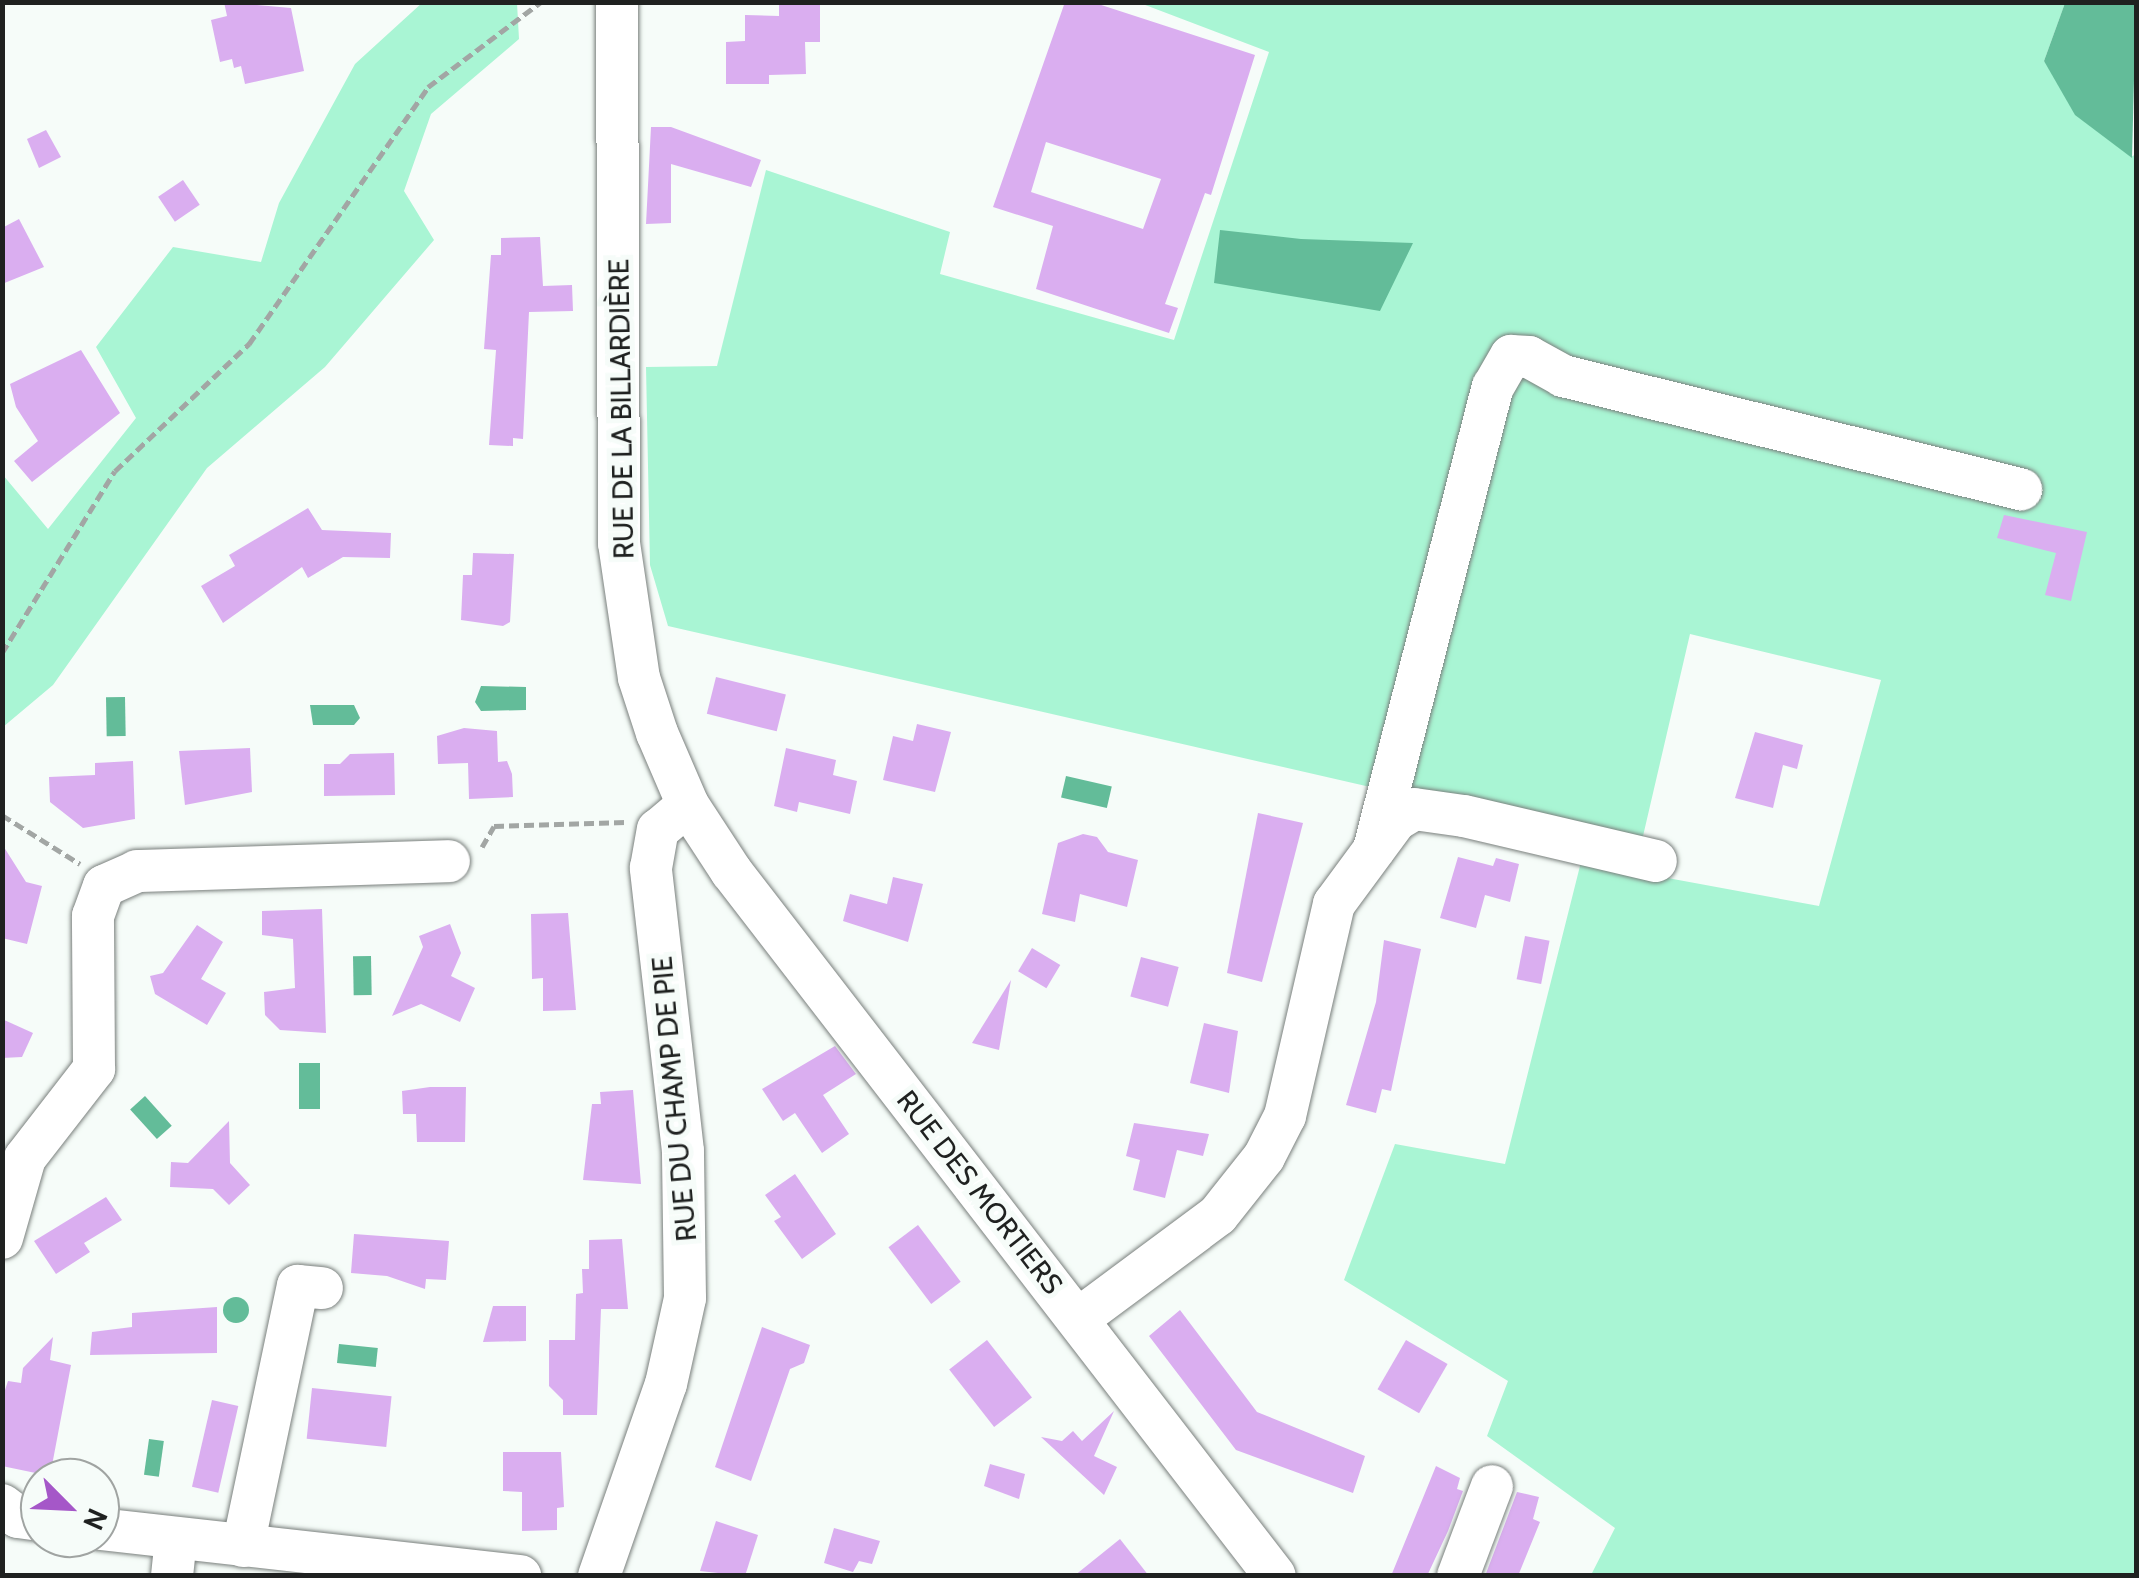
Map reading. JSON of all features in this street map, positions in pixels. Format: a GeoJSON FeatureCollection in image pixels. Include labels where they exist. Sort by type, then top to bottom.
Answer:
{"type":"FeatureCollection","features":[{"type":"Feature","properties":{"kind":"street","name":"RUE DE LA BILLARDIÈRE"},"geometry":{"type":"LineString","coordinates":[[616,2],[620,544],[639,678],[673,818]]}},
{"type":"Feature","properties":{"kind":"street"},"geometry":{"type":"LineString","coordinates":[[1374,849],[1493,387],[1511,356],[1529,357],[1563,376],[2021,490]]}},
{"type":"Feature","properties":{"kind":"street"},"geometry":{"type":"LineString","coordinates":[[1078,1319],[1218,1216],[1264,1157],[1285,1116],[1334,904],[1374,849],[1414,809],[1656,861]]}},
{"type":"Feature","properties":{"kind":"street","name":"RUE DES MORTIERS"},"geometry":{"type":"LineString","coordinates":[[673,818],[732,871],[1275,1576]]}},
{"type":"Feature","properties":{"kind":"street","name":"RUE DU CHAMP DE PIE"},"geometry":{"type":"LineString","coordinates":[[599,1576],[666,1384],[685,1298],[683,1151],[651,868],[673,818]]}},
{"type":"Feature","properties":{"kind":"street"},"geometry":{"type":"LineString","coordinates":[[2,1238],[26,1158],[94,1069],[93,916],[104,886],[137,871],[449,861]]}},
{"type":"Feature","properties":{"kind":"street"},"geometry":{"type":"LineString","coordinates":[[243,1546],[298,1286],[322,1288]]}},
{"type":"Feature","properties":{"kind":"street"},"geometry":{"type":"LineString","coordinates":[[1458,1576],[1492,1486]]}},
{"type":"Feature","properties":{"kind":"street"},"geometry":{"type":"LineString","coordinates":[[120,1537],[174,1558],[243,1546],[520,1576]]}},
{"type":"Feature","properties":{"kind":"path"},"geometry":{"type":"LineString","coordinates":[[2,653],[115,471],[248,344],[428,87],[540,2]]}},
{"type":"Feature","properties":{"kind":"path"},"geometry":{"type":"LineString","coordinates":[[2,815],[73,858],[104,886]]}},
{"type":"Feature","properties":{"kind":"path"},"geometry":{"type":"LineString","coordinates":[[449,861],[489,844],[494,826],[673,818]]}},
{"type":"Feature","properties":{"kind":"shaded area"},"geometry":{"type":"Polygon","coordinates":[[[423,2],[517,3],[519,39],[431,114],[404,191],[434,240],[325,367],[207,468],[53,685],[3,727],[3,475],[48,529],[136,418],[96,347],[173,247],[261,262],[279,203],[355,64],[423,2]]]}},
{"type":"Feature","properties":{"kind":"shaded area"},"geometry":{"type":"Polygon","coordinates":[[[1140,3],[2065,3],[2044,61],[2131,157],[2136,154],[2136,1575],[1591,1575],[1615,1528],[1487,1436],[1508,1381],[1344,1280],[1395,1144],[1505,1164],[1581,862],[1819,906],[1881,680],[1690,634],[1640,849],[668,626],[650,565],[646,367],[717,366],[766,170],[950,232],[940,274],[1174,340],[1269,52],[1140,3]]]}},
{"type":"Feature","properties":{"kind":"shaded area"},"geometry":{"type":"Polygon","coordinates":[[[2065,3],[2136,3],[2132,158],[2075,115],[2044,61],[2065,3]]]}},
{"type":"Feature","properties":{"kind":"shaded area"},"geometry":{"type":"Polygon","coordinates":[[[1220,230],[1301,239],[1413,243],[1380,311],[1214,283],[1220,230]]]}},
{"type":"Feature","properties":{"kind":"shaded area"},"geometry":{"type":"Polygon","coordinates":[[[481,686],[526,687],[526,710],[481,711],[475,702],[481,686]]]}},
{"type":"Feature","properties":{"kind":"shaded area"},"geometry":{"type":"Polygon","coordinates":[[[106,697],[125,697],[126,736],[107,736],[106,697]]]}},
{"type":"Feature","properties":{"kind":"shaded area"},"geometry":{"type":"Polygon","coordinates":[[[310,705],[354,705],[360,718],[354,725],[313,725],[310,705]]]}},
{"type":"Feature","properties":{"kind":"shaded area"},"geometry":{"type":"Polygon","coordinates":[[[1066,776],[1112,787],[1107,808],[1061,797],[1066,776]]]}},
{"type":"Feature","properties":{"kind":"shaded area"},"geometry":{"type":"Polygon","coordinates":[[[353,956],[371,956],[372,995],[354,995],[353,956]]]}},
{"type":"Feature","properties":{"kind":"shaded area"},"geometry":{"type":"Polygon","coordinates":[[[299,1063],[320,1063],[320,1109],[299,1109],[299,1063]]]}},
{"type":"Feature","properties":{"kind":"shaded area"},"geometry":{"type":"Polygon","coordinates":[[[145,1096],[172,1126],[157,1139],[130,1109],[145,1096]]]}},
{"type":"Feature","properties":{"kind":"shaded area"},"geometry":{"type":"Polygon","coordinates":[[[236,1297],[246,1300],[246,1320],[236,1323],[226,1320],[223,1310],[226,1300],[236,1297]]]}},
{"type":"Feature","properties":{"kind":"shaded area"},"geometry":{"type":"Polygon","coordinates":[[[339,1344],[378,1348],[376,1367],[337,1363],[339,1344]]]}},
{"type":"Feature","properties":{"kind":"shaded area"},"geometry":{"type":"Polygon","coordinates":[[[149,1439],[164,1441],[159,1477],[144,1475],[149,1439]]]}},
{"type":"Feature","properties":{"kind":"building"},"geometry":{"type":"Polygon","coordinates":[[[224,2],[291,8],[304,71],[245,84],[241,66],[234,68],[232,59],[220,62],[211,20],[227,16],[224,2]]]}},
{"type":"Feature","properties":{"kind":"building"},"geometry":{"type":"Polygon","coordinates":[[[779,2],[820,2],[820,42],[805,42],[806,74],[769,75],[769,84],[726,84],[726,42],[745,41],[745,15],[779,16],[779,2]]]}},
{"type":"Feature","properties":{"kind":"building"},"geometry":{"type":"Polygon","coordinates":[[[1065,2],[1092,2],[1255,55],[1211,195],[1205,193],[1165,304],[1178,308],[1169,333],[1036,289],[1053,226],[993,207],[1065,2]],[[1046,142],[1031,192],[1143,229],[1161,179],[1046,142]]]}},
{"type":"Feature","properties":{"kind":"building"},"geometry":{"type":"Polygon","coordinates":[[[651,127],[671,127],[761,160],[751,187],[671,164],[671,223],[646,224],[651,127]]]}},
{"type":"Feature","properties":{"kind":"building"},"geometry":{"type":"Polygon","coordinates":[[[46,130],[61,157],[39,168],[27,139],[46,130]]]}},
{"type":"Feature","properties":{"kind":"building"},"geometry":{"type":"Polygon","coordinates":[[[183,180],[200,205],[175,222],[158,197],[183,180]]]}},
{"type":"Feature","properties":{"kind":"building"},"geometry":{"type":"Polygon","coordinates":[[[19,219],[44,267],[2,284],[2,228],[19,219]]]}},
{"type":"Feature","properties":{"kind":"building"},"geometry":{"type":"Polygon","coordinates":[[[540,237],[543,286],[572,285],[573,311],[529,312],[523,439],[513,438],[513,446],[489,445],[496,350],[484,349],[491,255],[501,255],[501,238],[540,237]]]}},
{"type":"Feature","properties":{"kind":"building"},"geometry":{"type":"Polygon","coordinates":[[[81,350],[120,413],[32,482],[14,461],[38,441],[16,407],[10,384],[81,350]]]}},
{"type":"Feature","properties":{"kind":"building"},"geometry":{"type":"Polygon","coordinates":[[[308,508],[322,530],[391,533],[390,558],[343,557],[308,578],[302,567],[223,623],[201,586],[235,566],[229,555],[308,508]]]}},
{"type":"Feature","properties":{"kind":"building"},"geometry":{"type":"Polygon","coordinates":[[[2004,515],[2087,532],[2071,601],[2045,595],[2056,553],[1997,538],[2004,515]]]}},
{"type":"Feature","properties":{"kind":"building"},"geometry":{"type":"Polygon","coordinates":[[[473,553],[514,554],[510,622],[503,626],[461,620],[463,575],[472,575],[473,553]]]}},
{"type":"Feature","properties":{"kind":"building"},"geometry":{"type":"Polygon","coordinates":[[[716,677],[786,694],[777,731],[707,714],[716,677]]]}},
{"type":"Feature","properties":{"kind":"building"},"geometry":{"type":"Polygon","coordinates":[[[917,724],[951,732],[935,792],[883,780],[893,736],[913,741],[917,724]]]}},
{"type":"Feature","properties":{"kind":"building"},"geometry":{"type":"Polygon","coordinates":[[[464,728],[497,731],[498,762],[507,761],[513,797],[469,799],[468,763],[438,764],[437,736],[464,728]]]}},
{"type":"Feature","properties":{"kind":"building"},"geometry":{"type":"Polygon","coordinates":[[[1755,732],[1803,745],[1797,769],[1783,765],[1773,808],[1735,798],[1755,732]]]}},
{"type":"Feature","properties":{"kind":"building"},"geometry":{"type":"Polygon","coordinates":[[[250,748],[252,792],[185,805],[179,751],[250,748]]]}},
{"type":"Feature","properties":{"kind":"building"},"geometry":{"type":"Polygon","coordinates":[[[786,748],[836,760],[833,775],[857,781],[850,814],[799,802],[797,812],[774,806],[786,748]]]}},
{"type":"Feature","properties":{"kind":"building"},"geometry":{"type":"Polygon","coordinates":[[[394,753],[395,795],[324,796],[324,764],[340,764],[350,754],[394,753]]]}},
{"type":"Feature","properties":{"kind":"building"},"geometry":{"type":"Polygon","coordinates":[[[133,761],[135,819],[83,828],[50,802],[49,777],[95,775],[95,763],[133,761]]]}},
{"type":"Feature","properties":{"kind":"building"},"geometry":{"type":"Polygon","coordinates":[[[1258,813],[1303,823],[1262,982],[1227,973],[1258,813]]]}},
{"type":"Feature","properties":{"kind":"building"},"geometry":{"type":"Polygon","coordinates":[[[1083,834],[1097,837],[1108,852],[1138,860],[1127,907],[1080,894],[1075,922],[1042,914],[1058,843],[1083,834]]]}},
{"type":"Feature","properties":{"kind":"building"},"geometry":{"type":"Polygon","coordinates":[[[2,844],[26,882],[42,886],[27,944],[2,938],[2,844]]]}},
{"type":"Feature","properties":{"kind":"building"},"geometry":{"type":"Polygon","coordinates":[[[1458,857],[1493,866],[1496,858],[1519,864],[1510,902],[1485,895],[1476,928],[1440,918],[1458,857]]]}},
{"type":"Feature","properties":{"kind":"building"},"geometry":{"type":"Polygon","coordinates":[[[893,877],[923,884],[908,942],[843,921],[850,894],[887,904],[893,877]]]}},
{"type":"Feature","properties":{"kind":"building"},"geometry":{"type":"Polygon","coordinates":[[[322,909],[326,1033],[280,1030],[265,1015],[264,992],[295,988],[293,939],[262,935],[262,911],[322,909]]]}},
{"type":"Feature","properties":{"kind":"building"},"geometry":{"type":"Polygon","coordinates":[[[568,913],[576,1010],[543,1011],[543,978],[532,979],[531,914],[568,913]]]}},
{"type":"Feature","properties":{"kind":"building"},"geometry":{"type":"Polygon","coordinates":[[[450,924],[461,953],[451,976],[475,988],[460,1022],[421,1004],[392,1016],[423,947],[419,936],[450,924]]]}},
{"type":"Feature","properties":{"kind":"building"},"geometry":{"type":"Polygon","coordinates":[[[197,925],[223,942],[201,979],[226,993],[207,1025],[155,994],[150,976],[163,973],[197,925]]]}},
{"type":"Feature","properties":{"kind":"building"},"geometry":{"type":"Polygon","coordinates":[[[1525,936],[1550,941],[1541,984],[1517,979],[1525,936]]]}},
{"type":"Feature","properties":{"kind":"building"},"geometry":{"type":"Polygon","coordinates":[[[1384,940],[1421,949],[1391,1091],[1382,1089],[1376,1113],[1346,1105],[1376,1002],[1384,940]]]}},
{"type":"Feature","properties":{"kind":"building"},"geometry":{"type":"Polygon","coordinates":[[[1032,948],[1060,965],[1046,988],[1018,971],[1032,948]]]}},
{"type":"Feature","properties":{"kind":"building"},"geometry":{"type":"Polygon","coordinates":[[[1141,957],[1179,967],[1168,1007],[1130,997],[1141,957]]]}},
{"type":"Feature","properties":{"kind":"building"},"geometry":{"type":"Polygon","coordinates":[[[1011,980],[999,1050],[972,1043],[1011,980]]]}},
{"type":"Feature","properties":{"kind":"building"},"geometry":{"type":"Polygon","coordinates":[[[2,1019],[33,1033],[22,1057],[2,1058],[2,1019]]]}},
{"type":"Feature","properties":{"kind":"building"},"geometry":{"type":"Polygon","coordinates":[[[1204,1023],[1238,1031],[1229,1093],[1190,1083],[1204,1023]]]}},
{"type":"Feature","properties":{"kind":"building"},"geometry":{"type":"Polygon","coordinates":[[[835,1046],[856,1074],[823,1095],[849,1134],[822,1153],[795,1113],[783,1121],[762,1089],[835,1046]]]}},
{"type":"Feature","properties":{"kind":"building"},"geometry":{"type":"Polygon","coordinates":[[[466,1087],[465,1142],[417,1142],[416,1114],[403,1114],[402,1091],[466,1087]]]}},
{"type":"Feature","properties":{"kind":"building"},"geometry":{"type":"Polygon","coordinates":[[[633,1090],[641,1184],[583,1180],[592,1104],[601,1104],[600,1092],[633,1090]]]}},
{"type":"Feature","properties":{"kind":"building"},"geometry":{"type":"Polygon","coordinates":[[[229,1121],[230,1163],[250,1185],[229,1205],[213,1189],[170,1187],[171,1162],[188,1163],[229,1121]]]}},
{"type":"Feature","properties":{"kind":"building"},"geometry":{"type":"Polygon","coordinates":[[[1134,1123],[1209,1134],[1203,1156],[1177,1150],[1165,1198],[1133,1190],[1140,1160],[1126,1156],[1134,1123]]]}},
{"type":"Feature","properties":{"kind":"building"},"geometry":{"type":"Polygon","coordinates":[[[795,1174],[836,1234],[802,1259],[774,1221],[781,1217],[765,1195],[795,1174]]]}},
{"type":"Feature","properties":{"kind":"building"},"geometry":{"type":"Polygon","coordinates":[[[106,1197],[122,1220],[84,1243],[90,1252],[56,1274],[34,1241],[106,1197]]]}},
{"type":"Feature","properties":{"kind":"building"},"geometry":{"type":"Polygon","coordinates":[[[918,1225],[961,1282],[931,1304],[888,1247],[918,1225]]]}},
{"type":"Feature","properties":{"kind":"building"},"geometry":{"type":"Polygon","coordinates":[[[354,1234],[449,1241],[446,1280],[426,1279],[425,1289],[387,1276],[351,1273],[354,1234]]]}},
{"type":"Feature","properties":{"kind":"building"},"geometry":{"type":"Polygon","coordinates":[[[622,1239],[628,1309],[601,1309],[597,1415],[563,1415],[563,1400],[549,1386],[549,1340],[575,1340],[576,1294],[583,1293],[582,1269],[589,1269],[589,1240],[622,1239]]]}},
{"type":"Feature","properties":{"kind":"building"},"geometry":{"type":"Polygon","coordinates":[[[493,1306],[526,1306],[526,1341],[483,1342],[493,1306]]]}},
{"type":"Feature","properties":{"kind":"building"},"geometry":{"type":"Polygon","coordinates":[[[217,1307],[217,1353],[90,1355],[92,1332],[132,1327],[132,1313],[217,1307]]]}},
{"type":"Feature","properties":{"kind":"building"},"geometry":{"type":"Polygon","coordinates":[[[1180,1310],[1257,1412],[1365,1456],[1353,1493],[1236,1450],[1149,1336],[1180,1310]]]}},
{"type":"Feature","properties":{"kind":"building"},"geometry":{"type":"Polygon","coordinates":[[[762,1327],[810,1345],[804,1363],[790,1369],[751,1481],[715,1467],[762,1327]]]}},
{"type":"Feature","properties":{"kind":"building"},"geometry":{"type":"Polygon","coordinates":[[[53,1337],[50,1360],[71,1365],[53,1458],[20,1458],[20,1470],[2,1466],[2,1399],[8,1381],[21,1383],[23,1368],[53,1337]]]}},
{"type":"Feature","properties":{"kind":"building"},"geometry":{"type":"Polygon","coordinates":[[[987,1340],[1032,1398],[994,1427],[949,1370],[987,1340]]]}},
{"type":"Feature","properties":{"kind":"building"},"geometry":{"type":"Polygon","coordinates":[[[1406,1340],[1448,1364],[1419,1413],[1378,1389],[1406,1340]]]}},
{"type":"Feature","properties":{"kind":"building"},"geometry":{"type":"Polygon","coordinates":[[[312,1388],[392,1396],[386,1447],[307,1439],[312,1388]]]}},
{"type":"Feature","properties":{"kind":"building"},"geometry":{"type":"Polygon","coordinates":[[[212,1400],[238,1406],[218,1493],[192,1487],[212,1400]]]}},
{"type":"Feature","properties":{"kind":"building"},"geometry":{"type":"Polygon","coordinates":[[[1114,1411],[1094,1456],[1117,1467],[1104,1495],[1041,1437],[1062,1441],[1073,1431],[1082,1441],[1114,1411]]]}},
{"type":"Feature","properties":{"kind":"building"},"geometry":{"type":"Polygon","coordinates":[[[503,1452],[561,1452],[564,1507],[557,1508],[557,1530],[522,1531],[522,1492],[503,1491],[503,1452]]]}},
{"type":"Feature","properties":{"kind":"building"},"geometry":{"type":"Polygon","coordinates":[[[990,1464],[1025,1474],[1019,1499],[984,1486],[990,1464]]]}},
{"type":"Feature","properties":{"kind":"building"},"geometry":{"type":"Polygon","coordinates":[[[1436,1466],[1460,1478],[1457,1489],[1463,1491],[1448,1531],[1427,1576],[1391,1576],[1436,1466]]]}},
{"type":"Feature","properties":{"kind":"building"},"geometry":{"type":"Polygon","coordinates":[[[1517,1492],[1539,1497],[1533,1519],[1540,1522],[1518,1576],[1485,1576],[1517,1492]]]}},
{"type":"Feature","properties":{"kind":"building"},"geometry":{"type":"Polygon","coordinates":[[[716,1521],[758,1535],[745,1576],[700,1571],[716,1521]]]}},
{"type":"Feature","properties":{"kind":"building"},"geometry":{"type":"Polygon","coordinates":[[[834,1528],[880,1541],[872,1564],[859,1561],[853,1572],[824,1563],[834,1528]]]}},
{"type":"Feature","properties":{"kind":"building"},"geometry":{"type":"Polygon","coordinates":[[[1120,1539],[1149,1576],[1074,1576],[1120,1539]]]}}]}
